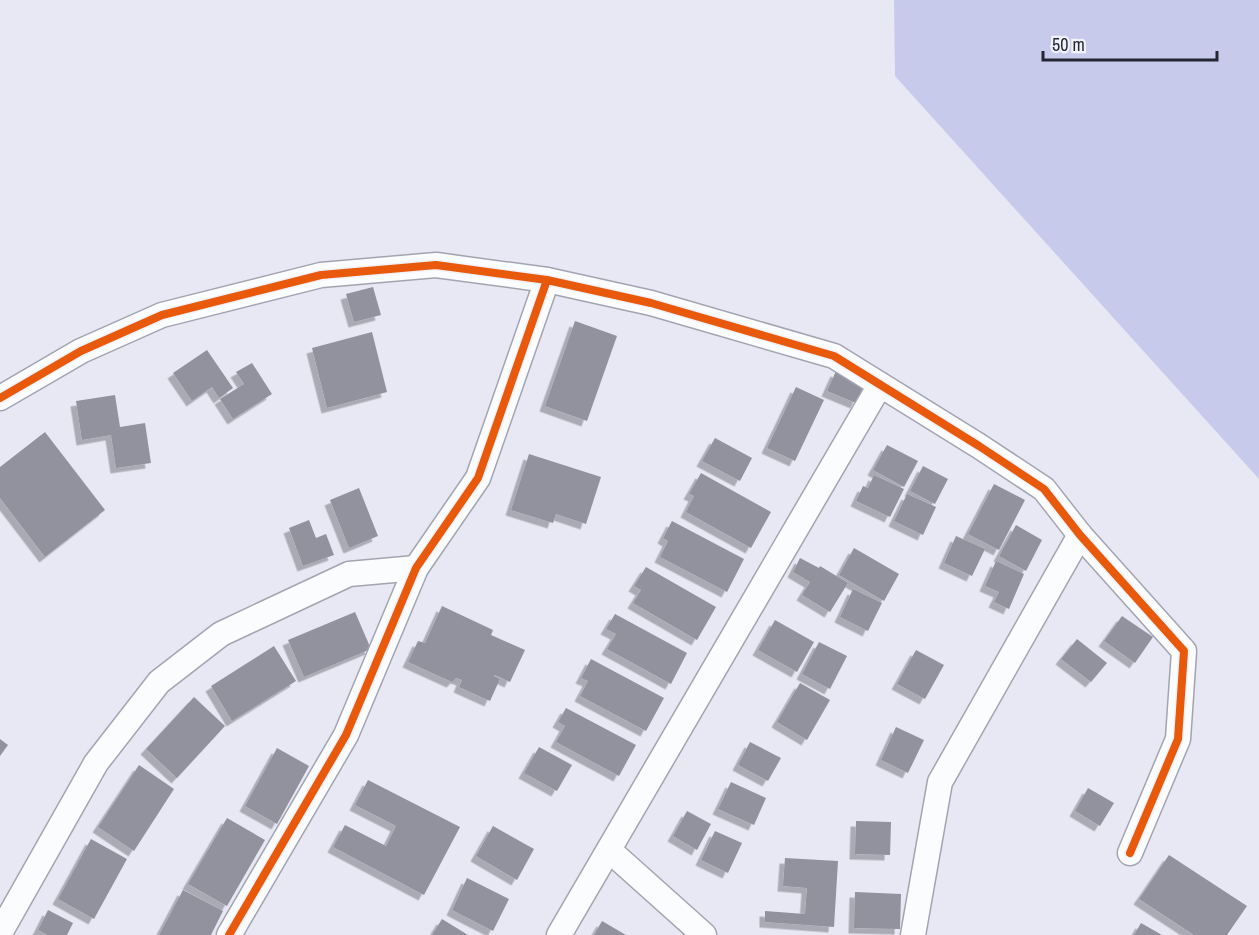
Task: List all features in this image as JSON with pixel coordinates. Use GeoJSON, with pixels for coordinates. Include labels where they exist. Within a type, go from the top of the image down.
{"type":"FeatureCollection","features":[{"type":"Feature","properties":{"kind":"street"},"geometry":{"type":"LineString","coordinates":[[0,398],[81,351],[162,315],[321,275],[436,265],[548,280],[651,303],[834,356],[1044,489],[1080,535],[1185,651],[1178,739],[1130,853]]}},
{"type":"Feature","properties":{"kind":"street"},"geometry":{"type":"LineString","coordinates":[[229,935],[346,735],[416,568],[478,478],[548,280]]}},
{"type":"Feature","properties":{"kind":"street"},"geometry":{"type":"LineString","coordinates":[[559,935],[880,385]]}},
{"type":"Feature","properties":{"kind":"street"},"geometry":{"type":"LineString","coordinates":[[912,935],[940,782],[1080,535]]}},
{"type":"Feature","properties":{"kind":"street"},"geometry":{"type":"LineString","coordinates":[[0,933],[96,763],[159,682],[221,634],[349,574],[416,568]]}},
{"type":"Feature","properties":{"kind":"street"},"geometry":{"type":"LineString","coordinates":[[609,850],[704,935]]}},
{"type":"Feature","properties":{"kind":"shaded area"},"geometry":{"type":"Polygon","coordinates":[[[894,0],[1259,0],[1259,479],[895,76],[894,0]]]}},
{"type":"Feature","properties":{"kind":"building"},"geometry":{"type":"Polygon","coordinates":[[[373,287],[381,315],[354,322],[346,294],[373,287]]]}},
{"type":"Feature","properties":{"kind":"building"},"geometry":{"type":"Polygon","coordinates":[[[575,321],[617,336],[587,421],[545,406],[575,321]]]}},
{"type":"Feature","properties":{"kind":"building"},"geometry":{"type":"Polygon","coordinates":[[[372,332],[387,392],[327,408],[312,348],[372,332]]]}},
{"type":"Feature","properties":{"kind":"building"},"geometry":{"type":"Polygon","coordinates":[[[207,350],[233,388],[219,398],[212,387],[192,401],[173,373],[207,350]]]}},
{"type":"Feature","properties":{"kind":"building"},"geometry":{"type":"Polygon","coordinates":[[[252,363],[272,394],[233,419],[220,399],[244,384],[236,372],[252,363]]]}},
{"type":"Feature","properties":{"kind":"building"},"geometry":{"type":"Polygon","coordinates":[[[836,371],[865,382],[856,403],[827,391],[836,371]]]}},
{"type":"Feature","properties":{"kind":"building"},"geometry":{"type":"Polygon","coordinates":[[[796,387],[824,400],[795,461],[767,448],[796,387]]]}},
{"type":"Feature","properties":{"kind":"building"},"geometry":{"type":"Polygon","coordinates":[[[115,395],[120,427],[145,423],[151,463],[116,468],[111,435],[82,440],[76,401],[115,395]]]}},
{"type":"Feature","properties":{"kind":"building"},"geometry":{"type":"Polygon","coordinates":[[[45,432],[105,510],[45,557],[0,498],[0,467],[45,432]]]}},
{"type":"Feature","properties":{"kind":"building"},"geometry":{"type":"Polygon","coordinates":[[[715,438],[752,458],[740,481],[702,461],[715,438]]]}},
{"type":"Feature","properties":{"kind":"building"},"geometry":{"type":"Polygon","coordinates":[[[887,445],[918,461],[904,487],[873,470],[887,445]]]}},
{"type":"Feature","properties":{"kind":"building"},"geometry":{"type":"Polygon","coordinates":[[[529,454],[601,477],[586,524],[556,514],[553,523],[511,510],[529,454]]]}},
{"type":"Feature","properties":{"kind":"building"},"geometry":{"type":"Polygon","coordinates":[[[923,466],[948,479],[935,504],[910,491],[923,466]]]}},
{"type":"Feature","properties":{"kind":"building"},"geometry":{"type":"Polygon","coordinates":[[[701,473],[771,512],[751,548],[686,512],[694,496],[689,494],[701,473]]]}},
{"type":"Feature","properties":{"kind":"building"},"geometry":{"type":"Polygon","coordinates":[[[874,475],[904,489],[890,517],[856,501],[863,486],[868,488],[874,475]]]}},
{"type":"Feature","properties":{"kind":"building"},"geometry":{"type":"Polygon","coordinates":[[[994,484],[1025,500],[999,550],[968,534],[994,484]]]}},
{"type":"Feature","properties":{"kind":"building"},"geometry":{"type":"Polygon","coordinates":[[[359,488],[378,536],[349,548],[330,500],[359,488]]]}},
{"type":"Feature","properties":{"kind":"building"},"geometry":{"type":"Polygon","coordinates":[[[907,494],[936,507],[923,535],[894,521],[907,494]]]}},
{"type":"Feature","properties":{"kind":"building"},"geometry":{"type":"Polygon","coordinates":[[[309,520],[316,538],[326,534],[334,555],[303,566],[289,528],[309,520]]]}},
{"type":"Feature","properties":{"kind":"building"},"geometry":{"type":"Polygon","coordinates":[[[672,521],[744,559],[727,592],[660,557],[668,541],[663,538],[672,521]]]}},
{"type":"Feature","properties":{"kind":"building"},"geometry":{"type":"Polygon","coordinates":[[[1016,525],[1042,540],[1026,571],[999,556],[1016,525]]]}},
{"type":"Feature","properties":{"kind":"building"},"geometry":{"type":"Polygon","coordinates":[[[956,536],[985,549],[972,576],[944,563],[956,536]]]}},
{"type":"Feature","properties":{"kind":"building"},"geometry":{"type":"Polygon","coordinates":[[[854,548],[899,574],[884,601],[839,575],[854,548]]]}},
{"type":"Feature","properties":{"kind":"building"},"geometry":{"type":"Polygon","coordinates":[[[800,558],[819,568],[820,566],[848,583],[830,612],[802,595],[810,582],[793,572],[800,558]]]}},
{"type":"Feature","properties":{"kind":"building"},"geometry":{"type":"Polygon","coordinates":[[[996,561],[1024,574],[1009,609],[994,602],[999,592],[985,586],[996,561]]]}},
{"type":"Feature","properties":{"kind":"building"},"geometry":{"type":"Polygon","coordinates":[[[646,567],[716,607],[697,640],[633,603],[641,590],[634,586],[646,567]]]}},
{"type":"Feature","properties":{"kind":"building"},"geometry":{"type":"Polygon","coordinates":[[[853,589],[882,603],[868,631],[840,617],[853,589]]]}},
{"type":"Feature","properties":{"kind":"building"},"geometry":{"type":"Polygon","coordinates":[[[442,606],[493,630],[491,635],[525,650],[510,682],[494,676],[500,679],[490,701],[459,687],[462,680],[456,678],[452,682],[408,662],[418,641],[425,643],[442,606]]]}},
{"type":"Feature","properties":{"kind":"building"},"geometry":{"type":"Polygon","coordinates":[[[355,612],[371,649],[304,677],[288,640],[355,612]]]}},
{"type":"Feature","properties":{"kind":"building"},"geometry":{"type":"Polygon","coordinates":[[[615,614],[687,653],[671,684],[607,649],[616,634],[606,629],[615,614]]]}},
{"type":"Feature","properties":{"kind":"building"},"geometry":{"type":"Polygon","coordinates":[[[1122,616],[1153,637],[1135,663],[1104,641],[1122,616]]]}},
{"type":"Feature","properties":{"kind":"building"},"geometry":{"type":"Polygon","coordinates":[[[775,620],[814,642],[797,672],[758,650],[775,620]]]}},
{"type":"Feature","properties":{"kind":"building"},"geometry":{"type":"Polygon","coordinates":[[[1077,639],[1107,663],[1091,682],[1061,659],[1077,639]]]}},
{"type":"Feature","properties":{"kind":"building"},"geometry":{"type":"Polygon","coordinates":[[[819,642],[847,656],[830,689],[802,674],[819,642]]]}},
{"type":"Feature","properties":{"kind":"building"},"geometry":{"type":"Polygon","coordinates":[[[274,646],[296,681],[232,721],[211,686],[274,646]]]}},
{"type":"Feature","properties":{"kind":"building"},"geometry":{"type":"Polygon","coordinates":[[[916,650],[944,665],[925,699],[897,684],[916,650]]]}},
{"type":"Feature","properties":{"kind":"building"},"geometry":{"type":"Polygon","coordinates":[[[591,659],[664,698],[646,731],[580,696],[588,681],[581,678],[591,659]]]}},
{"type":"Feature","properties":{"kind":"building"},"geometry":{"type":"Polygon","coordinates":[[[800,683],[830,700],[807,740],[777,722],[800,683]]]}},
{"type":"Feature","properties":{"kind":"building"},"geometry":{"type":"Polygon","coordinates":[[[194,697],[225,726],[177,778],[146,749],[194,697]]]}},
{"type":"Feature","properties":{"kind":"building"},"geometry":{"type":"Polygon","coordinates":[[[566,708],[636,745],[619,776],[556,742],[565,726],[558,722],[566,708]]]}},
{"type":"Feature","properties":{"kind":"building"},"geometry":{"type":"Polygon","coordinates":[[[896,727],[924,740],[908,773],[881,760],[896,727]]]}},
{"type":"Feature","properties":{"kind":"building"},"geometry":{"type":"Polygon","coordinates":[[[0,739],[8,745],[0,756],[0,739]]]}},
{"type":"Feature","properties":{"kind":"building"},"geometry":{"type":"Polygon","coordinates":[[[750,742],[781,758],[768,781],[738,765],[750,742]]]}},
{"type":"Feature","properties":{"kind":"building"},"geometry":{"type":"Polygon","coordinates":[[[539,747],[572,765],[557,791],[524,773],[539,747]]]}},
{"type":"Feature","properties":{"kind":"building"},"geometry":{"type":"Polygon","coordinates":[[[277,748],[309,766],[277,824],[245,806],[277,748]]]}},
{"type":"Feature","properties":{"kind":"building"},"geometry":{"type":"Polygon","coordinates":[[[139,765],[174,789],[134,851],[98,827],[139,765]]]}},
{"type":"Feature","properties":{"kind":"building"},"geometry":{"type":"Polygon","coordinates":[[[368,780],[460,827],[424,895],[333,847],[345,825],[386,846],[396,826],[355,805],[368,780]]]}},
{"type":"Feature","properties":{"kind":"building"},"geometry":{"type":"Polygon","coordinates":[[[731,782],[766,798],[754,825],[718,809],[731,782]]]}},
{"type":"Feature","properties":{"kind":"building"},"geometry":{"type":"Polygon","coordinates":[[[1088,788],[1114,803],[1100,826],[1075,811],[1088,788]]]}},
{"type":"Feature","properties":{"kind":"building"},"geometry":{"type":"Polygon","coordinates":[[[687,811],[711,824],[697,850],[673,836],[687,811]]]}},
{"type":"Feature","properties":{"kind":"building"},"geometry":{"type":"Polygon","coordinates":[[[227,818],[265,840],[227,906],[188,884],[227,818]]]}},
{"type":"Feature","properties":{"kind":"building"},"geometry":{"type":"Polygon","coordinates":[[[856,821],[891,822],[890,855],[855,854],[856,821]]]}},
{"type":"Feature","properties":{"kind":"building"},"geometry":{"type":"Polygon","coordinates":[[[493,826],[534,849],[517,880],[476,856],[493,826]]]}},
{"type":"Feature","properties":{"kind":"building"},"geometry":{"type":"Polygon","coordinates":[[[715,831],[742,843],[728,873],[701,860],[715,831]]]}},
{"type":"Feature","properties":{"kind":"building"},"geometry":{"type":"Polygon","coordinates":[[[91,839],[127,859],[94,919],[58,899],[91,839]]]}},
{"type":"Feature","properties":{"kind":"building"},"geometry":{"type":"Polygon","coordinates":[[[1169,855],[1247,906],[1227,935],[1194,935],[1139,899],[1169,855]]]}},
{"type":"Feature","properties":{"kind":"building"},"geometry":{"type":"Polygon","coordinates":[[[785,858],[838,861],[834,927],[765,922],[765,911],[805,914],[807,888],[783,886],[785,858]]]}},
{"type":"Feature","properties":{"kind":"building"},"geometry":{"type":"Polygon","coordinates":[[[467,878],[509,899],[493,931],[452,910],[467,878]]]}},
{"type":"Feature","properties":{"kind":"building"},"geometry":{"type":"Polygon","coordinates":[[[183,890],[223,911],[211,935],[159,935],[183,890]]]}},
{"type":"Feature","properties":{"kind":"building"},"geometry":{"type":"Polygon","coordinates":[[[855,892],[901,894],[900,929],[854,928],[855,892]]]}},
{"type":"Feature","properties":{"kind":"building"},"geometry":{"type":"Polygon","coordinates":[[[48,910],[73,923],[67,935],[48,935],[38,930],[48,910]]]}},
{"type":"Feature","properties":{"kind":"building"},"geometry":{"type":"Polygon","coordinates":[[[442,919],[468,935],[432,935],[442,919]]]}},
{"type":"Feature","properties":{"kind":"building"},"geometry":{"type":"Polygon","coordinates":[[[602,921],[626,935],[594,935],[602,921]]]}},
{"type":"Feature","properties":{"kind":"building"},"geometry":{"type":"Polygon","coordinates":[[[1141,923],[1162,935],[1134,935],[1141,923]]]}},
{"type":"Feature","properties":{"kind":"cycle path"},"geometry":{"type":"LineString","coordinates":[[0,398],[81,351],[162,315],[321,275],[436,265],[547,280],[651,303],[834,356],[1044,489],[1080,535],[1184,651],[1178,739],[1130,853]]}},
{"type":"Feature","properties":{"kind":"cycle path"},"geometry":{"type":"LineString","coordinates":[[229,935],[346,735],[416,568],[478,478],[547,280]]}}]}
